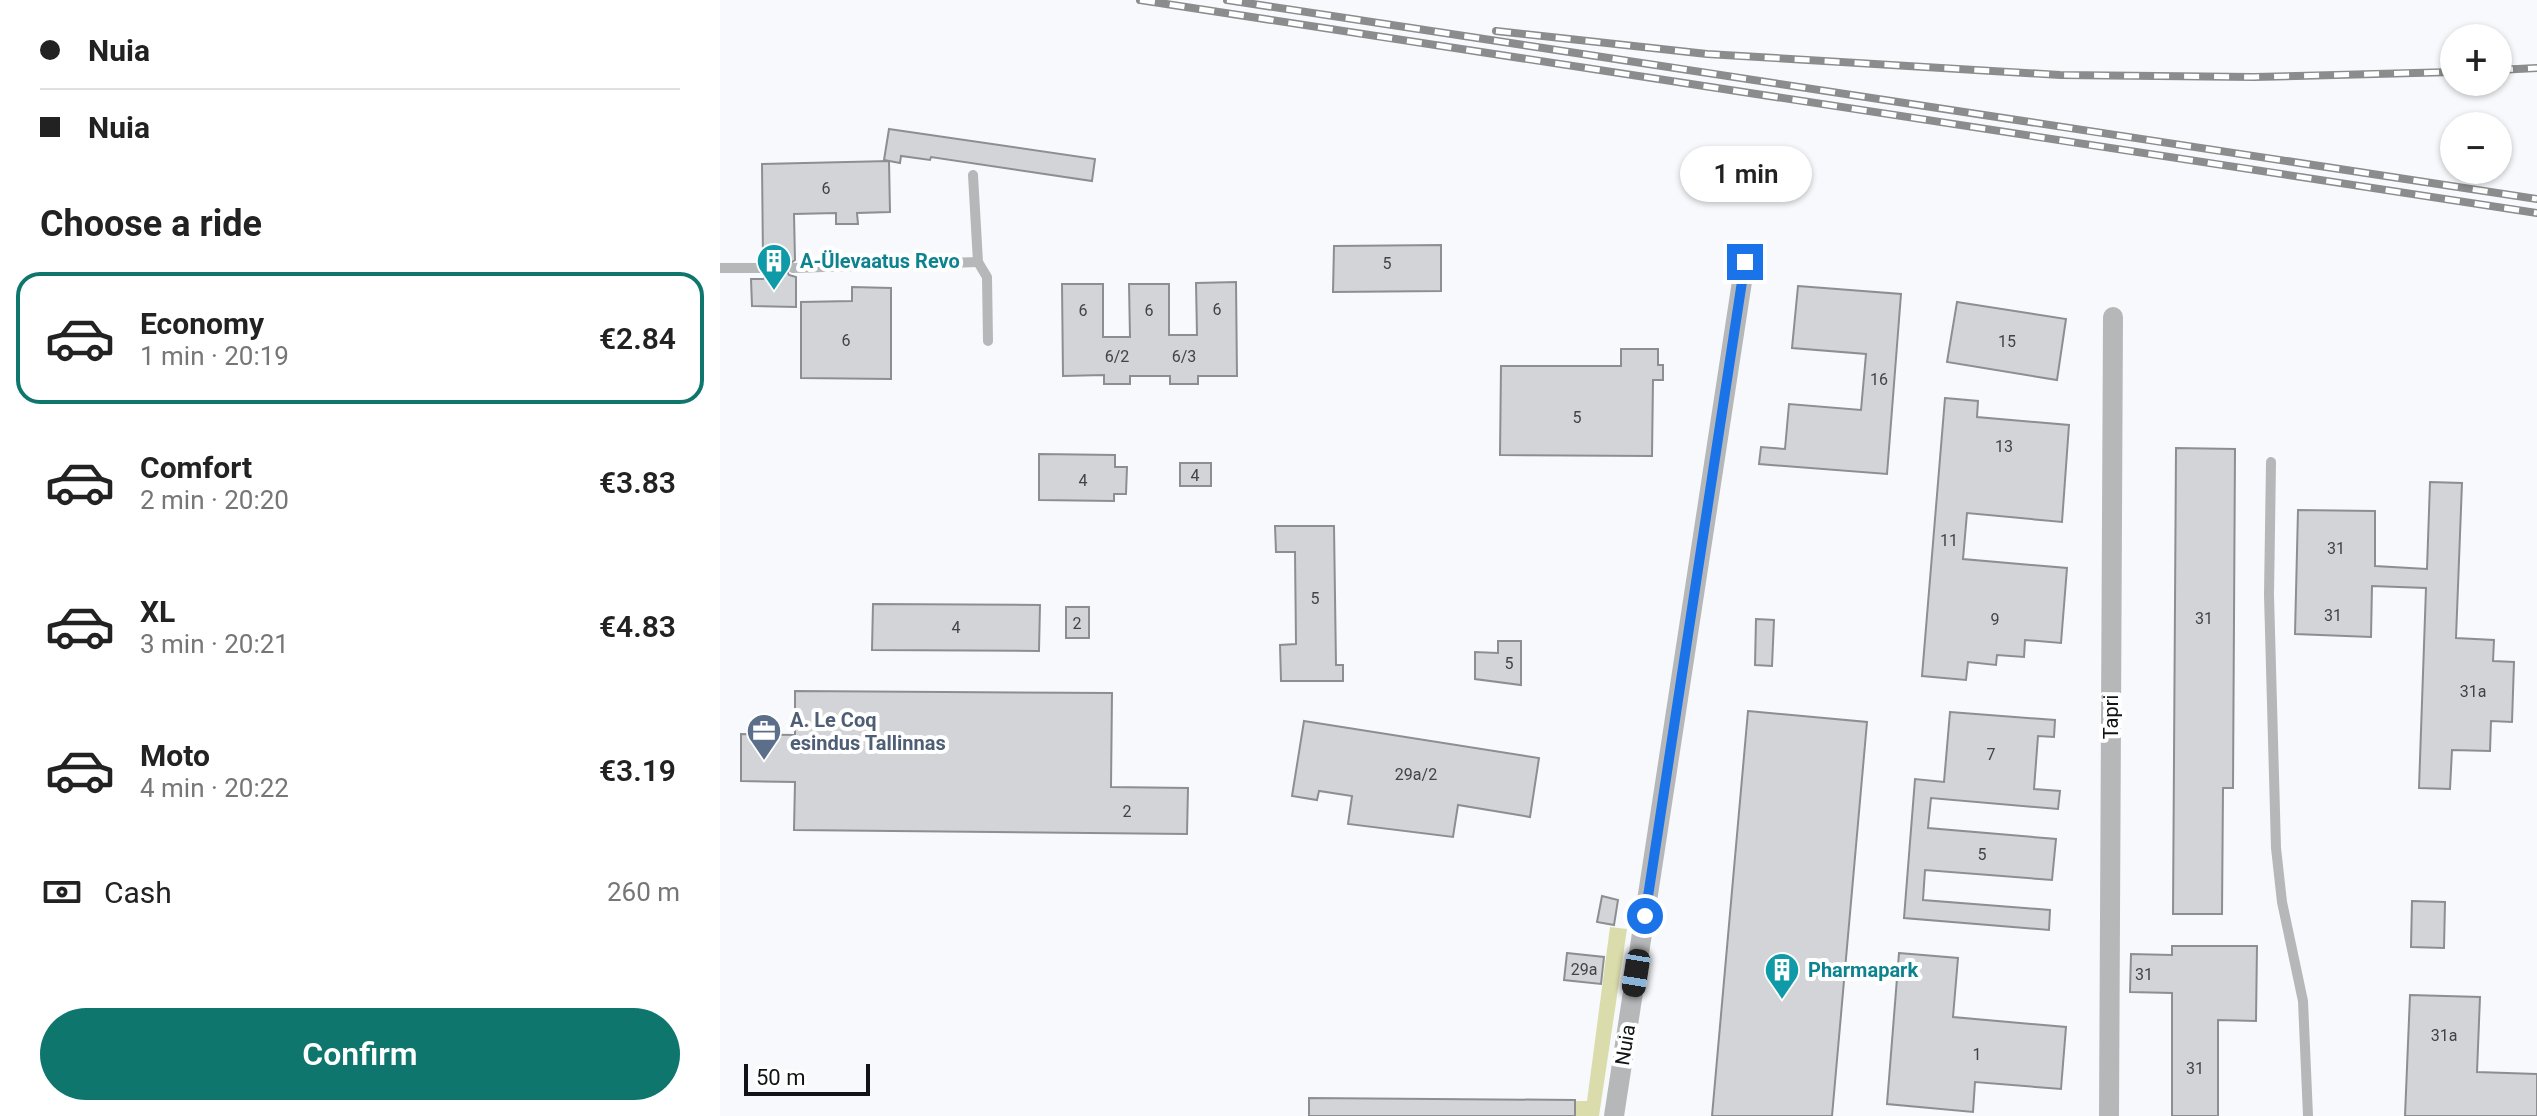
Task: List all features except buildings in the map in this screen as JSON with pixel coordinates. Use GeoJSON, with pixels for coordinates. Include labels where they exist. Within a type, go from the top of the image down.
{"type":"FeatureCollection","features":[{"type":"Feature","properties":{"kind":"street","name":"Nuia"},"geometry":{"type":"LineString","coordinates":[[1614,1116],[1745,262]]}},
{"type":"Feature","properties":{"kind":"street","name":"Tapri"},"geometry":{"type":"LineString","coordinates":[[2109,1116],[2113,317]]}},
{"type":"Feature","properties":{"kind":"lane"},"geometry":{"type":"LineString","coordinates":[[973,175],[978,262],[987,277],[988,341]]}},
{"type":"Feature","properties":{"kind":"lane"},"geometry":{"type":"LineString","coordinates":[[793,268],[978,262]]}},
{"type":"Feature","properties":{"kind":"lane"},"geometry":{"type":"LineString","coordinates":[[720,268],[769,268]]}},
{"type":"Feature","properties":{"kind":"lane"},"geometry":{"type":"LineString","coordinates":[[2271,462],[2269,595],[2276,848],[2282,902],[2303,1001],[2308,1116]]}},
{"type":"Feature","properties":{"kind":"green space"},"geometry":{"type":"Polygon","coordinates":[[[1610,927],[1627,929],[1599,1116],[1576,1116],[1576,1101],[1587,1101],[1610,927]]]}},
{"type":"Feature","properties":{"kind":"railway"},"geometry":{"type":"LineString","coordinates":[[1140,0],[2537,213]]}},
{"type":"Feature","properties":{"kind":"railway"},"geometry":{"type":"LineString","coordinates":[[1227,0],[2537,199]]}},
{"type":"Feature","properties":{"kind":"railway"},"geometry":{"type":"LineString","coordinates":[[1496,31],[1707,54],[2060,75],[2254,77],[2440,72]]}},
{"type":"Feature","properties":{"kind":"railway"},"geometry":{"type":"LineString","coordinates":[[2512,69],[2537,68]]}},
{"type":"Feature","properties":{"kind":"place","name":"A-Ülevaatus Revo"},"geometry":{"type":"Point","coordinates":[774,292]}},
{"type":"Feature","properties":{"kind":"place","name":"A. Le Coq esindus Tallinnas"},"geometry":{"type":"Point","coordinates":[764,762]}},
{"type":"Feature","properties":{"kind":"place","name":"Pharmapark"},"geometry":{"type":"Point","coordinates":[1782,1001]}},
{"type":"Feature","properties":{"kind":"route"},"geometry":{"type":"LineString","coordinates":[[1645,916],[1745,262]]}}]}
